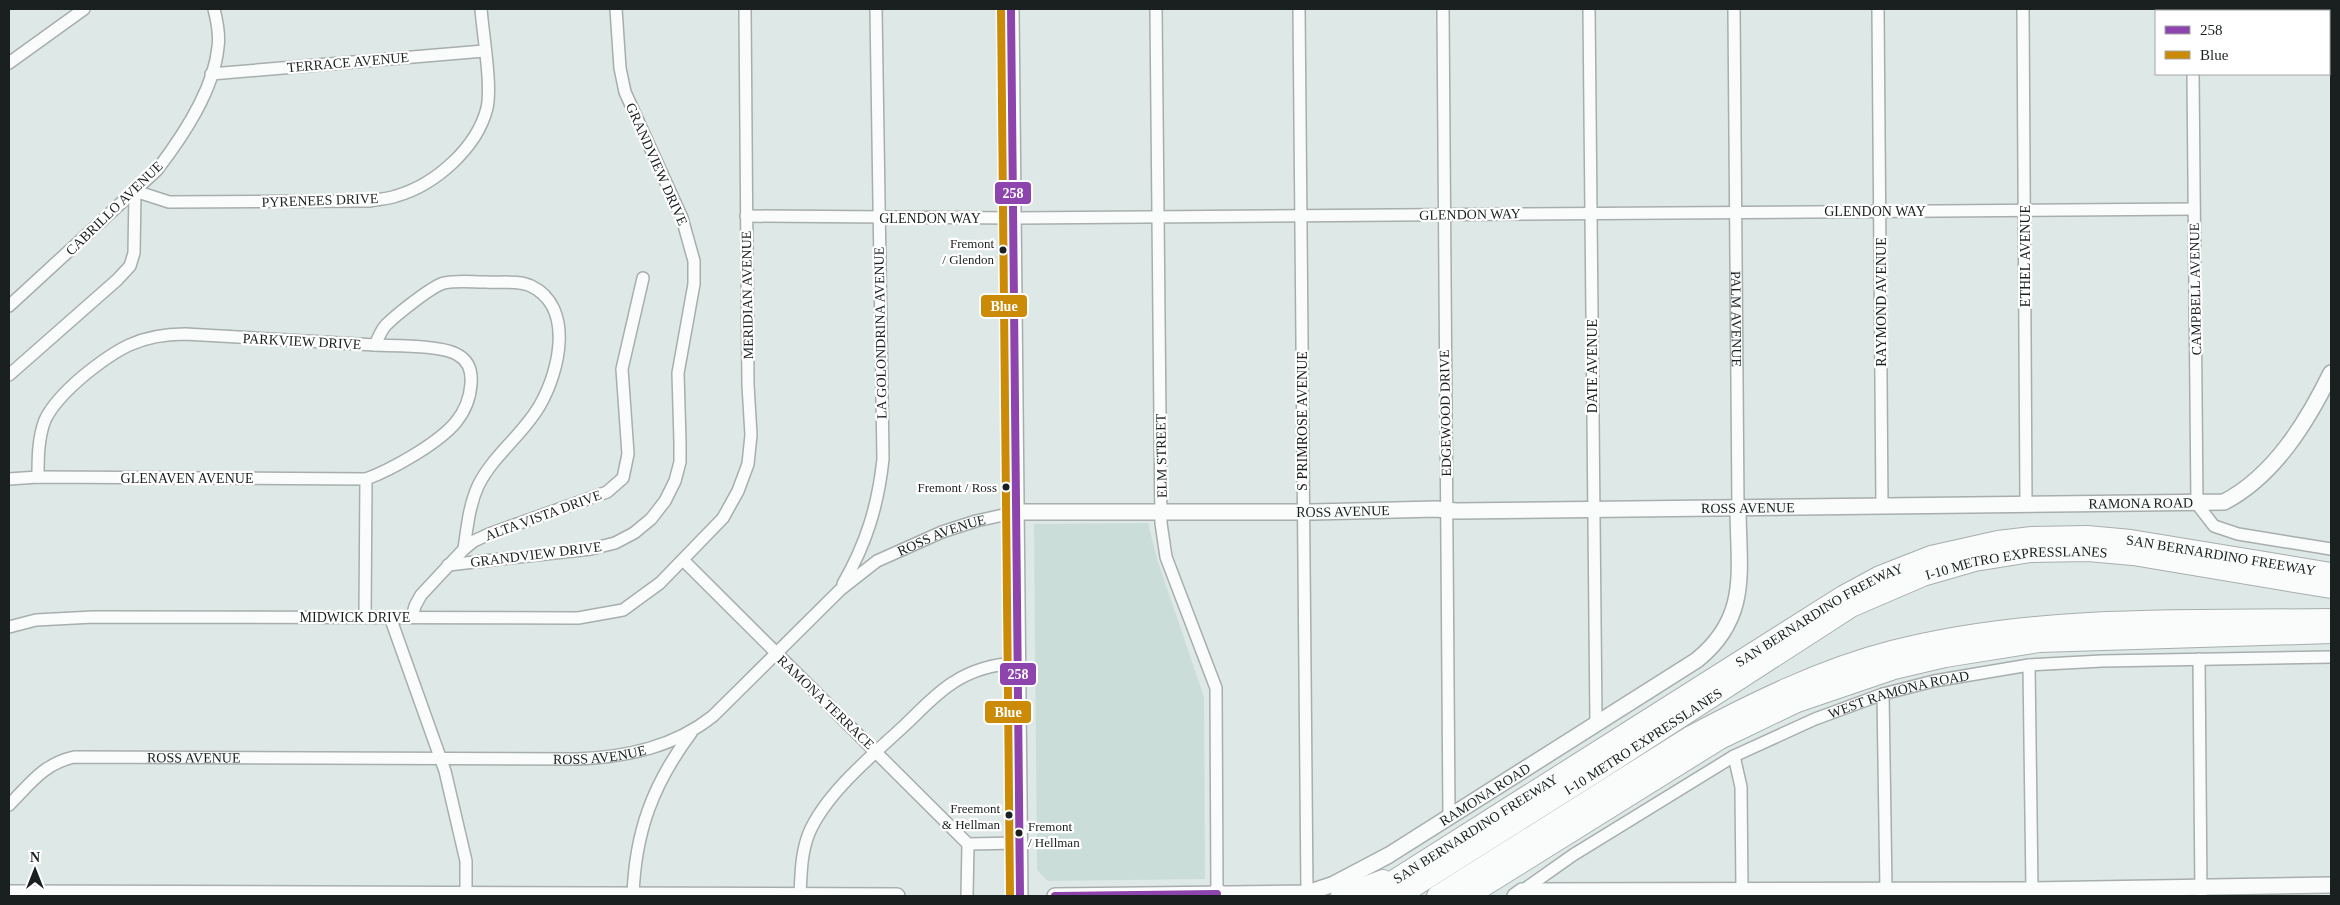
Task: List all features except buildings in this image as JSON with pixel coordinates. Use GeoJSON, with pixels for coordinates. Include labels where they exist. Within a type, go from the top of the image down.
{"type":"FeatureCollection","features":[{"type":"Feature","properties":{"kind":"highway","name":"SAN BERNARDINO FREEWAY"},"geometry":{"type":"LineString","coordinates":[[1369,896],[1843,596],[1880,576],[1931,556],[1998,541],[2087,536],[2131,540],[2331,573]]}},
{"type":"Feature","properties":{"kind":"highway","name":"I-10 METRO EXPRESSLANES"},"geometry":{"type":"LineString","coordinates":[[1399,896],[1599,770],[1851,607],[1923,576],[1975,562],[2031,552],[2088,551],[2133,555],[2331,588]]}},
{"type":"Feature","properties":{"kind":"highway","name":"I-10 METRO EXPRESSLANES"},"geometry":{"type":"LineString","coordinates":[[1437,896],[1650,760],[1699,732],[1791,687],[1875,656],[1947,638],[2003,629],[2047,626],[2331,619]]}},
{"type":"Feature","properties":{"kind":"highway"},"geometry":{"type":"LineString","coordinates":[[1468,896],[1720,739],[1774,713],[1834,688],[1894,669],[1936,659],[2039,642],[2331,633]]}},
{"type":"Feature","properties":{"kind":"highway"},"geometry":{"type":"LineString","coordinates":[[1834,688],[1875,656]]}},
{"type":"Feature","properties":{"kind":"highway"},"geometry":{"type":"LineString","coordinates":[[1476,896],[1530,858]]}},
{"type":"Feature","properties":{"kind":"highway"},"geometry":{"type":"LineString","coordinates":[[1341,896],[1410,870]]}},
{"type":"Feature","properties":{"kind":"street"},"geometry":{"type":"LineString","coordinates":[[9,64],[84,9]]}},
{"type":"Feature","properties":{"kind":"street","name":"CABRILLO AVENUE"},"geometry":{"type":"LineString","coordinates":[[9,306],[157,170],[189,126],[211,74],[218,47],[214,9]]}},
{"type":"Feature","properties":{"kind":"street","name":"PYRENEES DRIVE"},"geometry":{"type":"LineString","coordinates":[[135,190],[169,202],[337,202],[370,201],[396,196],[420,186],[464,152],[479,130],[487,107],[488,83],[481,9]]}},
{"type":"Feature","properties":{"kind":"street","name":"GRANDVIEW DRIVE"},"geometry":{"type":"LineString","coordinates":[[448,565],[591,549],[615,544],[634,533],[651,519],[665,501],[675,481],[680,462],[678,373],[694,284],[694,261],[682,218],[625,92],[620,68],[616,9]]}},
{"type":"Feature","properties":{"kind":"street","name":"MERIDIAN AVENUE"},"geometry":{"type":"LineString","coordinates":[[683,560],[724,518],[738,491],[748,464],[751,435],[748,385],[745,9]]}},
{"type":"Feature","properties":{"kind":"street","name":"LA GOLONDRINA AVENUE"},"geometry":{"type":"LineString","coordinates":[[840,590],[856,560],[870,526],[879,494],[883,459],[876,9]]}},
{"type":"Feature","properties":{"kind":"street"},"geometry":{"type":"LineString","coordinates":[[1011,9],[1020,896]]}},
{"type":"Feature","properties":{"kind":"street","name":"ELM STREET"},"geometry":{"type":"LineString","coordinates":[[1156,9],[1161,511],[1166,557],[1216,688],[1217,896]]}},
{"type":"Feature","properties":{"kind":"street","name":"S PRIMROSE AVENUE"},"geometry":{"type":"LineString","coordinates":[[1299,9],[1307,893]]}},
{"type":"Feature","properties":{"kind":"street","name":"EDGEWOOD DRIVE"},"geometry":{"type":"LineString","coordinates":[[1443,9],[1449,816]]}},
{"type":"Feature","properties":{"kind":"street","name":"DATE AVENUE"},"geometry":{"type":"LineString","coordinates":[[1589,9],[1596,723]]}},
{"type":"Feature","properties":{"kind":"street","name":"PALM AVENUE"},"geometry":{"type":"LineString","coordinates":[[1727,628],[1735,609],[1737,596],[1734,9]]}},
{"type":"Feature","properties":{"kind":"street","name":"RAYMOND AVENUE"},"geometry":{"type":"LineString","coordinates":[[1878,9],[1882,505]]}},
{"type":"Feature","properties":{"kind":"street","name":"ETHEL AVENUE"},"geometry":{"type":"LineString","coordinates":[[2023,9],[2026,504]]}},
{"type":"Feature","properties":{"kind":"street","name":"TERRACE AVENUE"},"geometry":{"type":"LineString","coordinates":[[211,74],[484,51]]}},
{"type":"Feature","properties":{"kind":"street","name":"CAMPBELL AVENUE"},"geometry":{"type":"LineString","coordinates":[[2193,75],[2198,504]]}},
{"type":"Feature","properties":{"kind":"street"},"geometry":{"type":"LineString","coordinates":[[9,375],[117,280],[130,266],[135,247],[135,190]]}},
{"type":"Feature","properties":{"kind":"street","name":"GLENDON WAY"},"geometry":{"type":"LineString","coordinates":[[746,216],[1013,218],[2194,209]]}},
{"type":"Feature","properties":{"kind":"street","name":"ALTA VISTA DRIVE"},"geometry":{"type":"LineString","coordinates":[[412,618],[416,603],[448,565],[464,549],[480,537],[607,492],[623,478],[628,454],[622,369],[643,278]]}},
{"type":"Feature","properties":{"kind":"street","name":"PARKVIEW DRIVE"},"geometry":{"type":"LineString","coordinates":[[38,477],[38,452],[41,435],[54,405],[70,387],[108,356],[139,340],[163,334],[185,334],[375,345],[385,326],[436,286],[446,282],[518,283],[530,285],[547,298],[555,309],[558,328],[558,351],[552,378],[535,413],[494,460],[477,488],[470,508],[464,549]]}},
{"type":"Feature","properties":{"kind":"street"},"geometry":{"type":"LineString","coordinates":[[365,618],[366,479],[385,472],[445,433],[465,408],[472,377],[468,363],[458,354],[441,350],[375,345]]}},
{"type":"Feature","properties":{"kind":"street"},"geometry":{"type":"LineString","coordinates":[[2198,504],[2224,502],[2239,494],[2254,481],[2296,434],[2316,404],[2331,373]]}},
{"type":"Feature","properties":{"kind":"street","name":"GLENAVEN AVENUE"},"geometry":{"type":"LineString","coordinates":[[9,480],[38,477],[366,479]]}},
{"type":"Feature","properties":{"kind":"street","name":"RAMONA ROAD"},"geometry":{"type":"LineString","coordinates":[[2026,504],[2198,504],[2214,526],[2230,531],[2331,549]]}},
{"type":"Feature","properties":{"kind":"street","name":"ROSS AVENUE"},"geometry":{"type":"LineString","coordinates":[[9,806],[46,768],[58,761],[74,758],[439,760],[602,758],[661,746],[692,732],[713,716],[840,590],[877,561],[912,544],[976,521],[1017,512],[2026,504]]}},
{"type":"Feature","properties":{"kind":"street","name":"MIDWICK DRIVE"},"geometry":{"type":"LineString","coordinates":[[9,627],[36,620],[93,617],[578,618],[623,610],[660,583],[683,560]]}},
{"type":"Feature","properties":{"kind":"street","name":"RAMONA TERRACE"},"geometry":{"type":"LineString","coordinates":[[683,560],[968,844]]}},
{"type":"Feature","properties":{"kind":"street"},"geometry":{"type":"LineString","coordinates":[[390,618],[439,760],[445,771],[466,861],[466,896]]}},
{"type":"Feature","properties":{"kind":"street","name":"RAMONA ROAD"},"geometry":{"type":"LineString","coordinates":[[1055,896],[1217,896],[1307,893],[1334,884],[1389,855],[1697,660],[1713,646],[1727,628]]}},
{"type":"Feature","properties":{"kind":"street","name":"WEST RAMONA ROAD"},"geometry":{"type":"LineString","coordinates":[[1519,894],[1574,855],[1734,756],[1814,719],[1883,694],[1934,681],[2029,665],[2331,657]]}},
{"type":"Feature","properties":{"kind":"street"},"geometry":{"type":"LineString","coordinates":[[2199,659],[2200,891]]}},
{"type":"Feature","properties":{"kind":"street"},"geometry":{"type":"LineString","coordinates":[[800,896],[803,852],[815,822],[836,793],[877,752],[954,682],[983,667],[1018,663]]}},
{"type":"Feature","properties":{"kind":"street"},"geometry":{"type":"LineString","coordinates":[[2029,665],[2032,890]]}},
{"type":"Feature","properties":{"kind":"street"},"geometry":{"type":"LineString","coordinates":[[1883,694],[1886,890]]}},
{"type":"Feature","properties":{"kind":"street"},"geometry":{"type":"LineString","coordinates":[[633,896],[635,861],[646,813],[667,768],[692,732]]}},
{"type":"Feature","properties":{"kind":"street"},"geometry":{"type":"LineString","coordinates":[[1734,756],[1742,787],[1742,891]]}},
{"type":"Feature","properties":{"kind":"street"},"geometry":{"type":"LineString","coordinates":[[967,896],[968,844],[1020,842]]}},
{"type":"Feature","properties":{"kind":"street"},"geometry":{"type":"LineString","coordinates":[[1519,894],[1708,894],[1742,891],[1886,890],[2200,891],[2331,885]]}},
{"type":"Feature","properties":{"kind":"street"},"geometry":{"type":"LineString","coordinates":[[9,893],[104,895],[897,896]]}},
{"type":"Feature","properties":{"kind":"shaded area"},"geometry":{"type":"Polygon","coordinates":[[[1148,523],[1157,559],[1204,697],[1205,879],[1048,881],[1037,870],[1034,524],[1148,523]]]}},
{"type":"Feature","properties":{"kind":"transit line","name":"Blue"},"geometry":{"type":"LineString","coordinates":[[1001,9],[1010,896]]}},
{"type":"Feature","properties":{"kind":"transit line","name":"258"},"geometry":{"type":"LineString","coordinates":[[1011,9],[1020,896]]}},
{"type":"Feature","properties":{"kind":"transit line","name":"258"},"geometry":{"type":"LineString","coordinates":[[1055,896],[1217,894]]}},
{"type":"Feature","properties":{"kind":"place","name":"Fremont / Glendon"},"geometry":{"type":"Point","coordinates":[1003,250]}},
{"type":"Feature","properties":{"kind":"place","name":"Fremont / Ross"},"geometry":{"type":"Point","coordinates":[1006,487]}},
{"type":"Feature","properties":{"kind":"place","name":"Freemont & Hellman"},"geometry":{"type":"Point","coordinates":[1009,815]}},
{"type":"Feature","properties":{"kind":"place","name":"Fremont / Hellman"},"geometry":{"type":"Point","coordinates":[1019,833]}}]}
